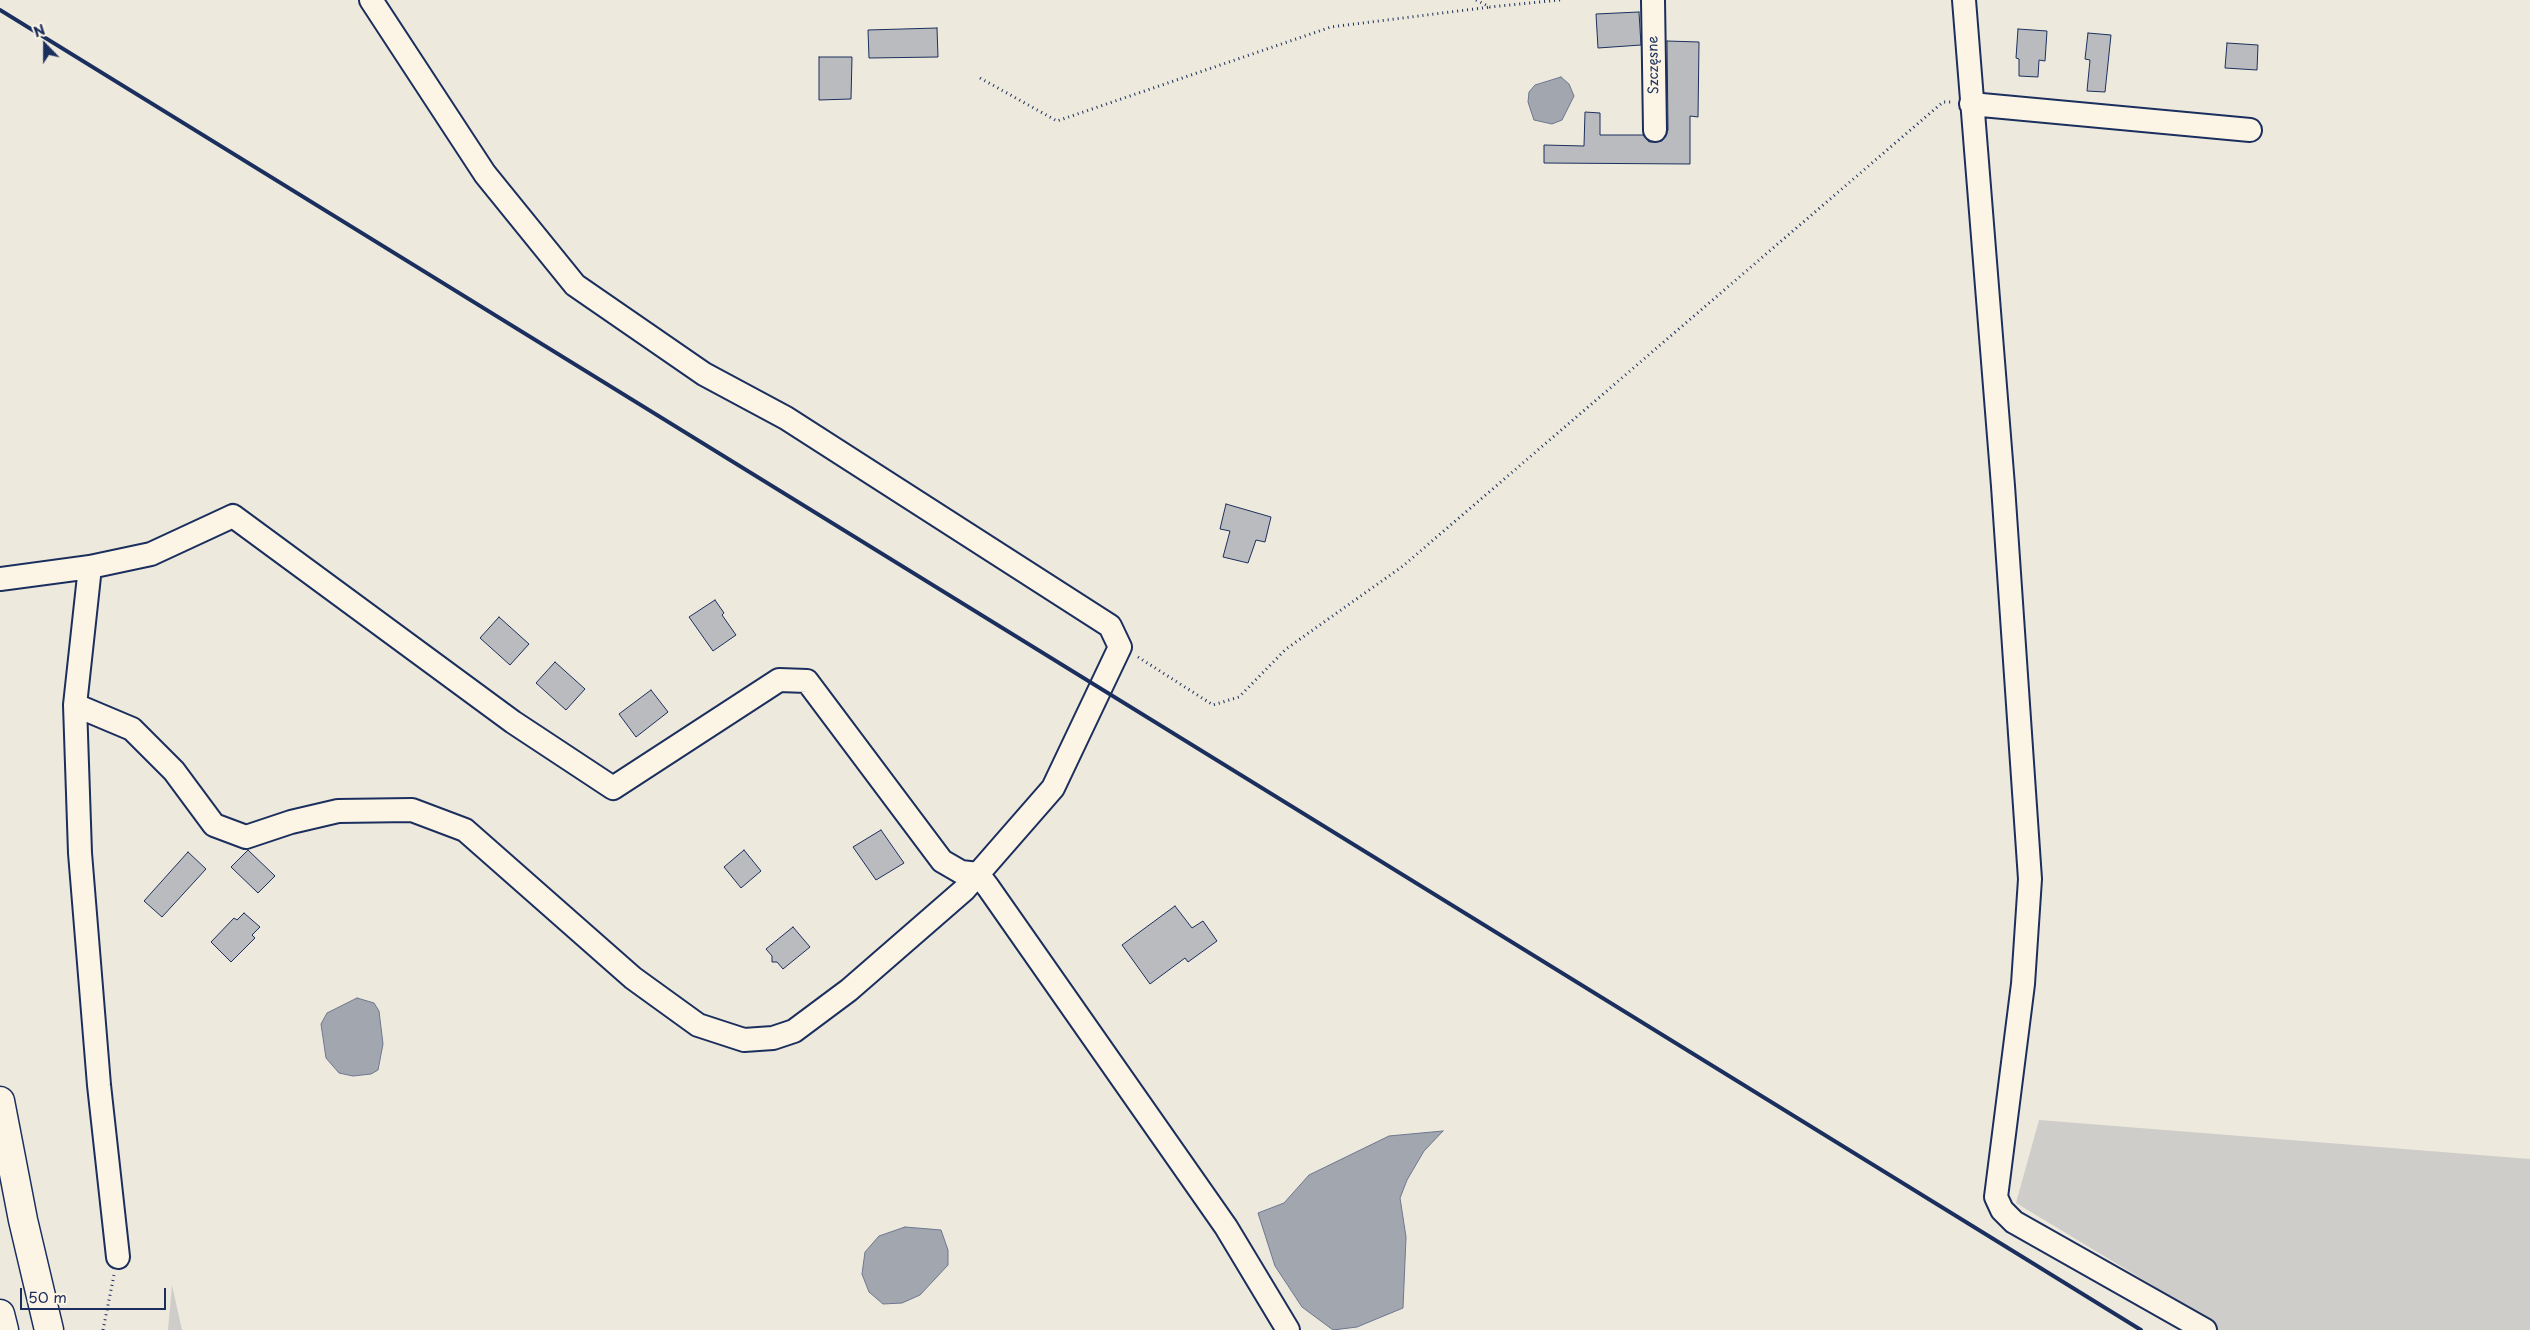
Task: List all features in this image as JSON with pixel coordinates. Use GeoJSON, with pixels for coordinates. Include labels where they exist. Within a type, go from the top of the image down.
{"type":"FeatureCollection","features":[{"type":"Feature","properties":{"kind":"highway"},"geometry":{"type":"LineString","coordinates":[[0,1101],[23,1220],[49,1330]]}},
{"type":"Feature","properties":{"kind":"highway"},"geometry":{"type":"LineString","coordinates":[[0,1314],[4,1330]]}},
{"type":"Feature","properties":{"kind":"street"},"geometry":{"type":"LineString","coordinates":[[75,705],[132,729],[174,771],[214,825],[246,837],[291,822],[338,811],[412,810],[465,830],[633,978],[698,1025],[744,1040],[773,1038],[794,1031],[849,990],[964,890],[1053,788],[1120,646],[1110,626],[786,418],[704,374],[574,285],[485,174],[370,0]]}},
{"type":"Feature","properties":{"kind":"street","name":"Szczęsne"},"geometry":{"type":"LineString","coordinates":[[1653,0],[1655,130]]}},
{"type":"Feature","properties":{"kind":"street"},"geometry":{"type":"LineString","coordinates":[[1964,0],[1971,104],[2004,486],[2030,879],[2023,984],[1996,1197],[2002,1210],[2014,1222],[2205,1330]]}},
{"type":"Feature","properties":{"kind":"street"},"geometry":{"type":"LineString","coordinates":[[1971,104],[2250,130]]}},
{"type":"Feature","properties":{"kind":"street"},"geometry":{"type":"LineString","coordinates":[[0,579],[90,567],[151,554],[233,516],[513,722],[613,788],[779,680],[807,681],[942,861],[961,872],[978,874],[1226,1227],[1288,1330]]}},
{"type":"Feature","properties":{"kind":"street"},"geometry":{"type":"LineString","coordinates":[[90,567],[75,705],[80,852],[99,1085],[118,1257]]}},
{"type":"Feature","properties":{"kind":"path"},"geometry":{"type":"LineString","coordinates":[[1476,0],[1490,7]]}},
{"type":"Feature","properties":{"kind":"path"},"geometry":{"type":"LineString","coordinates":[[980,78],[1057,121],[1331,27],[1560,0]]}},
{"type":"Feature","properties":{"kind":"path"},"geometry":{"type":"LineString","coordinates":[[1120,646],[1213,705],[1239,696],[1286,649],[1403,566],[1943,102],[1971,104]]}},
{"type":"Feature","properties":{"kind":"path"},"geometry":{"type":"LineString","coordinates":[[103,1330],[118,1257]]}},
{"type":"Feature","properties":{"kind":"shaded area"},"geometry":{"type":"Polygon","coordinates":[[[1561,77],[1569,84],[1574,96],[1562,120],[1552,124],[1534,120],[1528,102],[1529,92],[1535,85],[1561,77]]]}},
{"type":"Feature","properties":{"kind":"shaded area"},"geometry":{"type":"Polygon","coordinates":[[[357,998],[374,1003],[379,1011],[383,1044],[378,1070],[371,1074],[353,1076],[339,1073],[326,1058],[321,1024],[327,1013],[357,998]]]}},
{"type":"Feature","properties":{"kind":"shaded area"},"geometry":{"type":"Polygon","coordinates":[[[2039,1120],[2530,1159],[2530,1330],[2214,1330],[2152,1285],[2016,1203],[2039,1120]]]}},
{"type":"Feature","properties":{"kind":"shaded area"},"geometry":{"type":"Polygon","coordinates":[[[1443,1131],[1424,1151],[1407,1180],[1400,1198],[1406,1237],[1403,1308],[1357,1327],[1333,1330],[1302,1307],[1275,1266],[1258,1213],[1284,1203],[1309,1175],[1389,1136],[1443,1131]]]}},
{"type":"Feature","properties":{"kind":"shaded area"},"geometry":{"type":"Polygon","coordinates":[[[905,1227],[941,1230],[948,1250],[948,1265],[920,1295],[902,1303],[883,1304],[869,1292],[862,1274],[865,1252],[879,1236],[905,1227]]]}},
{"type":"Feature","properties":{"kind":"shaded area"},"geometry":{"type":"Polygon","coordinates":[[[172,1285],[182,1330],[168,1330],[172,1285]]]}},
{"type":"Feature","properties":{"kind":"building"},"geometry":{"type":"Polygon","coordinates":[[[1639,12],[1641,45],[1598,48],[1596,14],[1639,12]]]}},
{"type":"Feature","properties":{"kind":"building"},"geometry":{"type":"Polygon","coordinates":[[[937,28],[938,57],[869,58],[868,30],[937,28]]]}},
{"type":"Feature","properties":{"kind":"building"},"geometry":{"type":"Polygon","coordinates":[[[2018,29],[2047,31],[2045,61],[2039,60],[2038,77],[2019,76],[2019,59],[2016,58],[2018,29]]]}},
{"type":"Feature","properties":{"kind":"building"},"geometry":{"type":"Polygon","coordinates":[[[2088,33],[2111,35],[2105,92],[2087,91],[2090,60],[2085,59],[2088,33]]]}},
{"type":"Feature","properties":{"kind":"building"},"geometry":{"type":"Polygon","coordinates":[[[1667,41],[1699,42],[1698,117],[1690,116],[1690,164],[1544,163],[1544,145],[1584,146],[1585,112],[1600,113],[1600,135],[1643,135],[1649,142],[1662,141],[1668,130],[1667,41]]]}},
{"type":"Feature","properties":{"kind":"building"},"geometry":{"type":"Polygon","coordinates":[[[2227,43],[2258,45],[2257,70],[2225,68],[2227,43]]]}},
{"type":"Feature","properties":{"kind":"building"},"geometry":{"type":"Polygon","coordinates":[[[819,57],[852,57],[851,99],[819,100],[819,57]]]}},
{"type":"Feature","properties":{"kind":"building"},"geometry":{"type":"Polygon","coordinates":[[[1226,504],[1271,517],[1265,542],[1256,540],[1248,563],[1223,557],[1230,531],[1220,529],[1226,504]]]}},
{"type":"Feature","properties":{"kind":"building"},"geometry":{"type":"Polygon","coordinates":[[[715,600],[724,613],[722,615],[736,635],[713,651],[689,617],[715,600]]]}},
{"type":"Feature","properties":{"kind":"building"},"geometry":{"type":"Polygon","coordinates":[[[499,617],[529,644],[510,665],[480,638],[499,617]]]}},
{"type":"Feature","properties":{"kind":"building"},"geometry":{"type":"Polygon","coordinates":[[[555,662],[585,689],[566,710],[536,683],[555,662]]]}},
{"type":"Feature","properties":{"kind":"building"},"geometry":{"type":"Polygon","coordinates":[[[651,690],[668,712],[636,737],[619,714],[651,690]]]}},
{"type":"Feature","properties":{"kind":"building"},"geometry":{"type":"Polygon","coordinates":[[[881,830],[904,863],[876,880],[853,847],[881,830]]]}},
{"type":"Feature","properties":{"kind":"building"},"geometry":{"type":"Polygon","coordinates":[[[248,850],[275,876],[258,893],[231,867],[248,850]]]}},
{"type":"Feature","properties":{"kind":"building"},"geometry":{"type":"Polygon","coordinates":[[[744,850],[761,871],[741,888],[724,867],[744,850]]]}},
{"type":"Feature","properties":{"kind":"building"},"geometry":{"type":"Polygon","coordinates":[[[188,852],[206,869],[162,917],[144,901],[188,852]]]}},
{"type":"Feature","properties":{"kind":"building"},"geometry":{"type":"Polygon","coordinates":[[[1175,906],[1192,928],[1203,921],[1217,941],[1188,962],[1185,958],[1150,984],[1122,945],[1175,906]]]}},
{"type":"Feature","properties":{"kind":"building"},"geometry":{"type":"Polygon","coordinates":[[[244,913],[260,927],[252,935],[255,938],[231,962],[211,942],[234,918],[237,920],[244,913]]]}},
{"type":"Feature","properties":{"kind":"building"},"geometry":{"type":"Polygon","coordinates":[[[793,927],[810,947],[783,969],[777,962],[772,962],[772,956],[766,949],[793,927]]]}},
{"type":"Feature","properties":{"kind":"railway"},"geometry":{"type":"LineString","coordinates":[[0,10],[2141,1330]]}}]}
